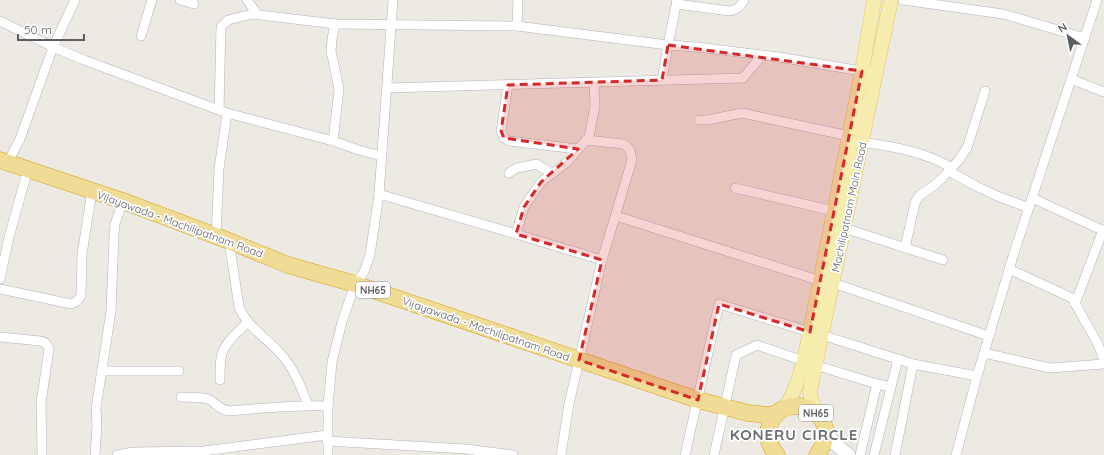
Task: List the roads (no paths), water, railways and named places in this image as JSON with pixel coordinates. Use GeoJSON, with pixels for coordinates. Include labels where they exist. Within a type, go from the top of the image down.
{"type":"FeatureCollection","features":[{"type":"Feature","properties":{"kind":"highway","name":"Vijayawada - Machilipatnam Road"},"geometry":{"type":"LineString","coordinates":[[4,161],[123,201],[222,238],[288,265],[355,284],[698,400],[724,408],[748,413],[768,415],[782,410]]}},
{"type":"Feature","properties":{"kind":"highway","name":"NH65"},"geometry":{"type":"LineString","coordinates":[[782,410],[794,406],[802,406],[817,414],[825,429],[825,439],[822,448],[817,455]]}},
{"type":"Feature","properties":{"kind":"highway"},"geometry":{"type":"LineString","coordinates":[[768,431],[773,418],[782,410]]}},
{"type":"Feature","properties":{"kind":"highway","name":"Vijayawada - Machilipatnam Road"},"geometry":{"type":"LineString","coordinates":[[748,413],[765,424],[768,431]]}},
{"type":"Feature","properties":{"kind":"highway","name":"NH65"},"geometry":{"type":"LineString","coordinates":[[768,431],[768,439],[776,455]]}},
{"type":"Feature","properties":{"kind":"main road","name":"Machilipatnam Main Road"},"geometry":{"type":"LineString","coordinates":[[817,414],[811,400],[810,363],[827,282],[844,228],[862,142],[874,0]]}},
{"type":"Feature","properties":{"kind":"main road","name":"Machilipatnam Main Road"},"geometry":{"type":"LineString","coordinates":[[827,282],[834,211],[849,136],[891,0]]}},
{"type":"Feature","properties":{"kind":"main road","name":"Machilipatnam Main Road"},"geometry":{"type":"LineString","coordinates":[[782,410],[790,400],[810,363]]}},
{"type":"Feature","properties":{"kind":"main road"},"geometry":{"type":"LineString","coordinates":[[825,429],[834,443],[848,455]]}},
{"type":"Feature","properties":{"kind":"main road"},"geometry":{"type":"LineString","coordinates":[[822,455],[828,455]]}},
{"type":"Feature","properties":{"kind":"street"},"geometry":{"type":"LineString","coordinates":[[4,161],[20,139],[53,47],[75,0]]}},
{"type":"Feature","properties":{"kind":"street"},"geometry":{"type":"LineString","coordinates":[[141,36],[152,0]]}},
{"type":"Feature","properties":{"kind":"street"},"geometry":{"type":"LineString","coordinates":[[180,0],[194,4]]}},
{"type":"Feature","properties":{"kind":"street"},"geometry":{"type":"LineString","coordinates":[[247,0],[257,14]]}},
{"type":"Feature","properties":{"kind":"street"},"geometry":{"type":"LineString","coordinates":[[328,455],[328,406],[332,362],[342,322],[355,284],[364,272],[370,255],[379,194],[392,0]]}},
{"type":"Feature","properties":{"kind":"street"},"geometry":{"type":"LineString","coordinates":[[517,26],[518,0]]}},
{"type":"Feature","properties":{"kind":"street"},"geometry":{"type":"LineString","coordinates":[[662,80],[677,2],[729,11],[736,10],[740,7],[744,0]]}},
{"type":"Feature","properties":{"kind":"street"},"geometry":{"type":"LineString","coordinates":[[903,0],[1003,14],[1085,38]]}},
{"type":"Feature","properties":{"kind":"street"},"geometry":{"type":"LineString","coordinates":[[956,455],[1009,269],[1097,0]]}},
{"type":"Feature","properties":{"kind":"street"},"geometry":{"type":"LineString","coordinates":[[308,405],[291,367],[281,354],[243,316],[239,307],[222,238],[219,169],[223,112],[221,27],[228,20],[257,14],[335,24],[517,26],[668,45],[697,46],[869,73]]}},
{"type":"Feature","properties":{"kind":"street"},"geometry":{"type":"LineString","coordinates":[[0,22],[84,60],[223,112],[333,141],[381,156]]}},
{"type":"Feature","properties":{"kind":"street"},"geometry":{"type":"LineString","coordinates":[[333,141],[339,89],[331,51],[335,24]]}},
{"type":"Feature","properties":{"kind":"street"},"geometry":{"type":"LineString","coordinates":[[387,88],[743,78],[762,55]]}},
{"type":"Feature","properties":{"kind":"street"},"geometry":{"type":"LineString","coordinates":[[1071,79],[1104,92]]}},
{"type":"Feature","properties":{"kind":"street"},"geometry":{"type":"LineString","coordinates":[[516,234],[524,207],[541,182],[566,163],[589,137],[595,106],[594,82]]}},
{"type":"Feature","properties":{"kind":"street"},"geometry":{"type":"LineString","coordinates":[[508,85],[501,131],[504,138],[509,141],[578,149]]}},
{"type":"Feature","properties":{"kind":"street"},"geometry":{"type":"LineString","coordinates":[[905,248],[915,203],[920,196],[936,184],[958,161],[967,148],[985,91]]}},
{"type":"Feature","properties":{"kind":"street"},"geometry":{"type":"LineString","coordinates":[[698,120],[708,120],[742,113],[849,136]]}},
{"type":"Feature","properties":{"kind":"street"},"geometry":{"type":"LineString","coordinates":[[561,455],[569,404],[602,260],[632,160],[630,151],[622,144],[586,140]]}},
{"type":"Feature","properties":{"kind":"street"},"geometry":{"type":"LineString","coordinates":[[862,142],[913,151],[944,163],[950,169],[976,186],[1029,208]]}},
{"type":"Feature","properties":{"kind":"street"},"geometry":{"type":"LineString","coordinates":[[509,173],[517,168],[536,164],[552,173]]}},
{"type":"Feature","properties":{"kind":"street"},"geometry":{"type":"LineString","coordinates":[[0,279],[9,237],[28,169]]}},
{"type":"Feature","properties":{"kind":"street"},"geometry":{"type":"LineString","coordinates":[[735,188],[834,211]]}},
{"type":"Feature","properties":{"kind":"street"},"geometry":{"type":"LineString","coordinates":[[0,289],[71,304],[77,301],[81,296],[82,254],[92,191]]}},
{"type":"Feature","properties":{"kind":"street"},"geometry":{"type":"LineString","coordinates":[[379,194],[602,260]]}},
{"type":"Feature","properties":{"kind":"street"},"geometry":{"type":"LineString","coordinates":[[1032,198],[1103,230],[1074,304]]}},
{"type":"Feature","properties":{"kind":"street"},"geometry":{"type":"LineString","coordinates":[[95,455],[97,426],[96,408],[112,311],[115,224],[123,201]]}},
{"type":"Feature","properties":{"kind":"street"},"geometry":{"type":"LineString","coordinates":[[616,216],[827,282],[989,336]]}},
{"type":"Feature","properties":{"kind":"street"},"geometry":{"type":"LineString","coordinates":[[844,228],[944,260]]}},
{"type":"Feature","properties":{"kind":"street"},"geometry":{"type":"LineString","coordinates":[[1009,269],[1072,298],[1074,304],[1100,342],[1104,360]]}},
{"type":"Feature","properties":{"kind":"street"},"geometry":{"type":"LineString","coordinates":[[685,455],[719,304],[913,364],[978,376]]}},
{"type":"Feature","properties":{"kind":"street"},"geometry":{"type":"LineString","coordinates":[[220,380],[221,357],[224,349],[228,342],[248,322]]}},
{"type":"Feature","properties":{"kind":"street"},"geometry":{"type":"LineString","coordinates":[[0,337],[40,341],[45,342],[48,345],[49,349],[41,403],[42,455]]}},
{"type":"Feature","properties":{"kind":"street"},"geometry":{"type":"LineString","coordinates":[[714,455],[736,355],[757,345],[877,384],[891,387]]}},
{"type":"Feature","properties":{"kind":"street"},"geometry":{"type":"LineString","coordinates":[[984,353],[1050,368],[1104,364]]}},
{"type":"Feature","properties":{"kind":"street"},"geometry":{"type":"LineString","coordinates":[[874,455],[898,359]]}},
{"type":"Feature","properties":{"kind":"street"},"geometry":{"type":"LineString","coordinates":[[895,455],[913,364]]}},
{"type":"Feature","properties":{"kind":"street"},"geometry":{"type":"LineString","coordinates":[[102,371],[179,371]]}},
{"type":"Feature","properties":{"kind":"street"},"geometry":{"type":"LineString","coordinates":[[860,455],[877,384]]}},
{"type":"Feature","properties":{"kind":"street"},"geometry":{"type":"LineString","coordinates":[[181,397],[204,398],[210,400],[222,410],[229,411],[308,405],[328,406]]}},
{"type":"Feature","properties":{"kind":"street"},"geometry":{"type":"LineString","coordinates":[[116,455],[133,453],[239,451],[327,438],[466,449],[513,455]]}},
{"type":"Feature","properties":{"kind":"district","name":"KONERU CIRCLE"},"geometry":{"type":"Point","coordinates":[794,435]}}]}
